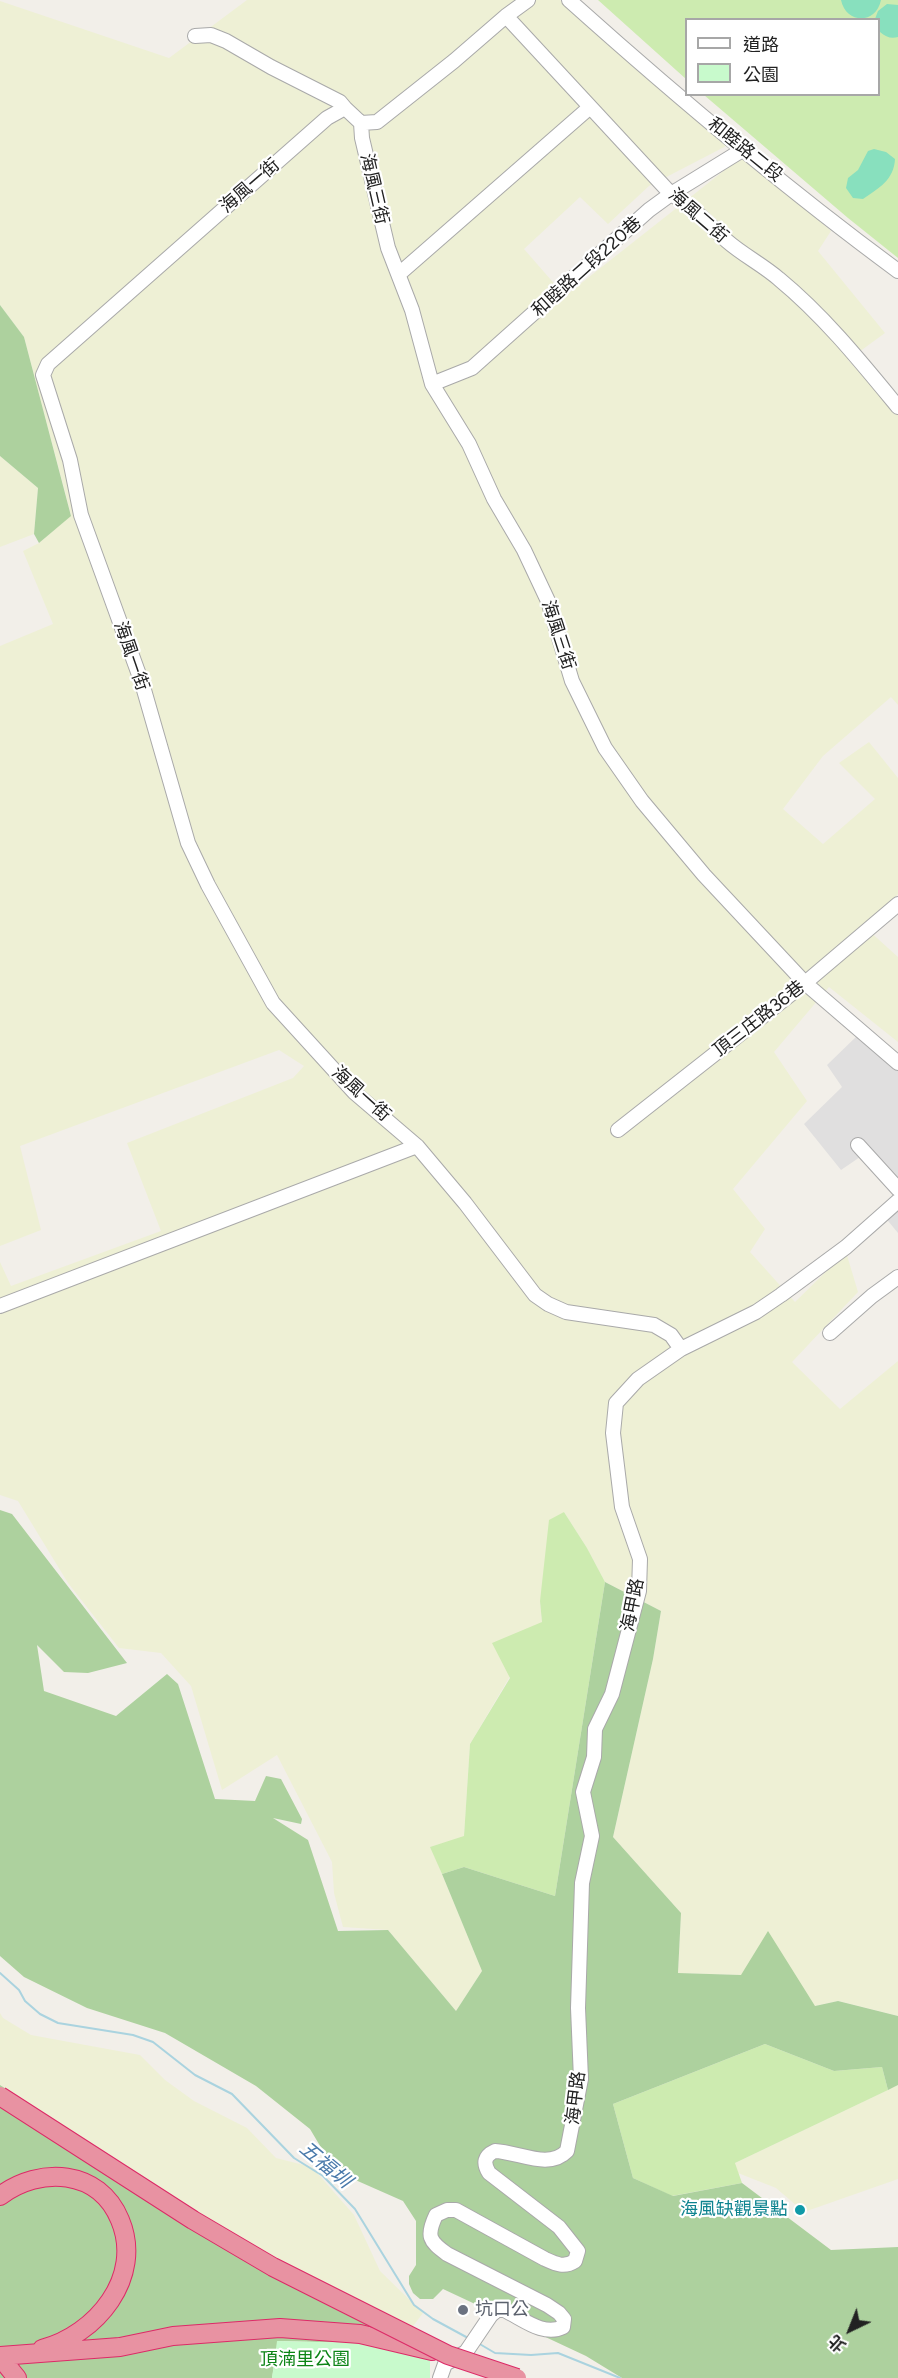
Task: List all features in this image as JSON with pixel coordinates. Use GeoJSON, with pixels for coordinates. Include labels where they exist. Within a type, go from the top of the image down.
{"type":"FeatureCollection","features":[{"type":"Feature","properties":{"kind":"highway"},"geometry":{"type":"LineString","coordinates":[[0,2096],[193,2220],[273,2267],[448,2355]]}},
{"type":"Feature","properties":{"kind":"highway"},"geometry":{"type":"LineString","coordinates":[[0,2196],[16,2186],[45,2176],[72,2178],[93,2188],[110,2203],[121,2221],[126,2243],[124,2271],[112,2300],[90,2325],[58,2344],[3,2358]]}},
{"type":"Feature","properties":{"kind":"highway"},"geometry":{"type":"LineString","coordinates":[[3,2358],[120,2347],[172,2336],[280,2328],[360,2334],[448,2355],[517,2378]]}},
{"type":"Feature","properties":{"kind":"highway"},"geometry":{"type":"LineString","coordinates":[[3,2358],[17,2378]]}},
{"type":"Feature","properties":{"kind":"street"},"geometry":{"type":"LineString","coordinates":[[195,36],[211,35],[226,41],[340,102],[361,123],[377,122],[528,0]]}},
{"type":"Feature","properties":{"kind":"street","name":"和睦路二段"},"geometry":{"type":"LineString","coordinates":[[569,0],[646,69],[836,225],[898,271]]}},
{"type":"Feature","properties":{"kind":"street","name":"海風二街"},"geometry":{"type":"LineString","coordinates":[[506,16],[671,194],[688,204],[728,242],[778,278],[801,299],[858,358],[898,406]]}},
{"type":"Feature","properties":{"kind":"street","name":"海風一街"},"geometry":{"type":"LineString","coordinates":[[345,108],[327,118],[48,364],[43,375],[70,460],[81,515],[141,683],[188,843],[208,885],[273,1003],[355,1093],[417,1146],[465,1203],[535,1295],[566,1312],[654,1325],[671,1335],[681,1349]]}},
{"type":"Feature","properties":{"kind":"street"},"geometry":{"type":"LineString","coordinates":[[399,274],[589,108]]}},
{"type":"Feature","properties":{"kind":"street","name":"海風三街"},"geometry":{"type":"LineString","coordinates":[[361,123],[362,138],[388,249],[412,310],[432,384],[469,444],[494,499],[548,601],[572,681],[605,748],[642,801],[674,840],[806,983],[898,1063]]}},
{"type":"Feature","properties":{"kind":"street","name":"和睦路二段220巷"},"geometry":{"type":"LineString","coordinates":[[432,384],[472,368],[649,210],[744,149]]}},
{"type":"Feature","properties":{"kind":"street","name":"頂三庄路36巷"},"geometry":{"type":"LineString","coordinates":[[618,1130],[806,983],[898,904]]}},
{"type":"Feature","properties":{"kind":"street"},"geometry":{"type":"LineString","coordinates":[[858,1145],[898,1189]]}},
{"type":"Feature","properties":{"kind":"street"},"geometry":{"type":"LineString","coordinates":[[0,1306],[417,1146]]}},
{"type":"Feature","properties":{"kind":"street"},"geometry":{"type":"LineString","coordinates":[[681,1349],[756,1312],[846,1247],[898,1201]]}},
{"type":"Feature","properties":{"kind":"street"},"geometry":{"type":"LineString","coordinates":[[830,1333],[872,1296],[898,1277]]}},
{"type":"Feature","properties":{"kind":"street","name":"海甲路"},"geometry":{"type":"LineString","coordinates":[[440,2378],[445,2364],[466,2352],[491,2315],[497,2310],[504,2310],[544,2329],[554,2331],[562,2326],[564,2319],[553,2309],[447,2254],[431,2240],[429,2229],[436,2215],[447,2210],[456,2210],[545,2259],[568,2265],[575,2260],[578,2251],[559,2227],[489,2173],[485,2167],[485,2160],[488,2154],[495,2151],[549,2161],[560,2158],[567,2151],[571,2135],[581,2079],[578,2008],[582,1883],[592,1836],[583,1792],[594,1757],[595,1729],[612,1694],[639,1591],[640,1559],[622,1507],[613,1433],[616,1402],[638,1379],[681,1349]]}},
{"type":"Feature","properties":{"kind":"shaded area"},"geometry":{"type":"Polygon","coordinates":[[[859,1034],[898,1068],[898,1233],[879,1210],[895,1192],[863,1155],[841,1170],[804,1124],[842,1087],[827,1065],[859,1034]]]}},
{"type":"Feature","properties":{"kind":"green space"},"geometry":{"type":"Polygon","coordinates":[[[247,0],[560,0],[617,52],[732,143],[649,186],[608,224],[580,197],[524,249],[565,296],[745,154],[831,231],[818,251],[885,333],[848,360],[898,412],[898,705],[891,697],[823,756],[783,809],[823,844],[875,799],[839,763],[869,742],[898,778],[898,894],[867,929],[898,957],[898,1042],[829,987],[774,1052],[807,1101],[733,1189],[765,1229],[750,1252],[795,1302],[846,1252],[858,1292],[792,1362],[840,1409],[898,1361],[898,2016],[838,2001],[815,2006],[741,1975],[678,1973],[681,1913],[613,1837],[653,1659],[661,1611],[605,1582],[564,1512],[540,1601],[542,1622],[470,1744],[464,1837],[431,1847],[482,1971],[456,2011],[388,1930],[343,1927],[334,1893],[332,1862],[277,1755],[222,1790],[191,1686],[161,1653],[119,1648],[68,1583],[18,1501],[0,1495],[0,1262],[11,1286],[161,1231],[127,1143],[293,1078],[304,1066],[279,1050],[20,1146],[41,1230],[0,1246],[0,646],[53,624],[23,551],[39,543],[71,515],[24,337],[0,305],[0,1],[169,58],[247,0]]]}},
{"type":"Feature","properties":{"kind":"green space"},"geometry":{"type":"Polygon","coordinates":[[[598,0],[898,0],[898,258],[705,96],[880,96],[880,18],[685,18],[685,78],[598,0]]]}},
{"type":"Feature","properties":{"kind":"green space"},"geometry":{"type":"Polygon","coordinates":[[[841,0],[881,0],[873,14],[861,18],[849,14],[841,0]]]}},
{"type":"Feature","properties":{"kind":"green space"},"geometry":{"type":"Polygon","coordinates":[[[887,4],[898,5],[898,37],[891,38],[880,32],[880,18],[875,18],[878,11],[887,4]]]}},
{"type":"Feature","properties":{"kind":"green space"},"geometry":{"type":"Polygon","coordinates":[[[874,149],[886,152],[895,159],[892,173],[885,183],[863,199],[853,198],[846,188],[848,178],[858,170],[868,151],[874,149]]]}},
{"type":"Feature","properties":{"kind":"green space"},"geometry":{"type":"Polygon","coordinates":[[[0,305],[24,337],[71,516],[39,543],[34,534],[38,488],[0,456],[0,305]]]}},
{"type":"Feature","properties":{"kind":"green space"},"geometry":{"type":"Polygon","coordinates":[[[0,456],[38,488],[34,534],[0,547],[0,456]]]}},
{"type":"Feature","properties":{"kind":"green space"},"geometry":{"type":"Polygon","coordinates":[[[0,1510],[12,1514],[127,1663],[88,1673],[64,1672],[37,1645],[44,1691],[116,1716],[167,1674],[178,1684],[215,1799],[255,1801],[266,1776],[281,1779],[302,1819],[301,1824],[273,1818],[308,1840],[338,1931],[388,1930],[456,2011],[482,1971],[442,1874],[464,1867],[555,1896],[605,1582],[661,1611],[653,1659],[613,1837],[681,1913],[678,1973],[741,1975],[768,1931],[815,2006],[838,2001],[898,2016],[898,2085],[888,2090],[882,2067],[834,2071],[765,2044],[613,2104],[633,2178],[673,2196],[742,2183],[831,2250],[898,2247],[898,2378],[622,2378],[586,2356],[443,2289],[433,2299],[420,2299],[413,2293],[409,2284],[409,2276],[416,2265],[416,2221],[403,2201],[335,2171],[310,2129],[256,2086],[165,2033],[87,2008],[24,1977],[0,1956],[0,1510]]]}},
{"type":"Feature","properties":{"kind":"green space"},"geometry":{"type":"Polygon","coordinates":[[[564,1512],[605,1582],[555,1896],[464,1867],[442,1874],[430,1847],[464,1836],[470,1744],[510,1678],[492,1643],[542,1622],[540,1601],[549,1520],[564,1512]]]}},
{"type":"Feature","properties":{"kind":"green space"},"geometry":{"type":"Polygon","coordinates":[[[0,2013],[3,2018],[31,2035],[140,2055],[165,2080],[194,2101],[247,2128],[276,2158],[312,2167],[354,2215],[380,2271],[423,2313],[410,2330],[296,2275],[0,2085],[0,2013]]]}},
{"type":"Feature","properties":{"kind":"green space"},"geometry":{"type":"Polygon","coordinates":[[[765,2044],[834,2071],[882,2067],[888,2090],[735,2163],[742,2183],[672,2196],[633,2178],[613,2104],[765,2044]]]}},
{"type":"Feature","properties":{"kind":"green space"},"geometry":{"type":"Polygon","coordinates":[[[0,2085],[296,2275],[410,2330],[396,2352],[357,2343],[278,2341],[272,2378],[0,2378],[0,2085]]]}},
{"type":"Feature","properties":{"kind":"green space"},"geometry":{"type":"Polygon","coordinates":[[[898,2085],[898,2179],[804,2212],[776,2188],[738,2173],[735,2163],[898,2085]]]}},
{"type":"Feature","properties":{"kind":"green space","name":"頂湳里公園"},"geometry":{"type":"Polygon","coordinates":[[[277,2341],[357,2343],[430,2357],[430,2378],[272,2378],[277,2341]]]}},
{"type":"Feature","properties":{"kind":"waterway","name":"五福圳"},"geometry":{"type":"LineString","coordinates":[[0,1973],[40,2014],[58,2023],[133,2035],[153,2042],[195,2075],[232,2094],[294,2158],[323,2176],[355,2209],[414,2305],[433,2319],[468,2338]]}},
{"type":"Feature","properties":{"kind":"waterway","name":"五福圳"},"geometry":{"type":"LineString","coordinates":[[478,2343],[495,2353],[531,2355],[558,2353],[620,2378]]}},
{"type":"Feature","properties":{"kind":"place","name":"海風缺觀景點"},"geometry":{"type":"Point","coordinates":[800,2210]}},
{"type":"Feature","properties":{"kind":"place","name":"坑口公"},"geometry":{"type":"Point","coordinates":[463,2310]}}]}
